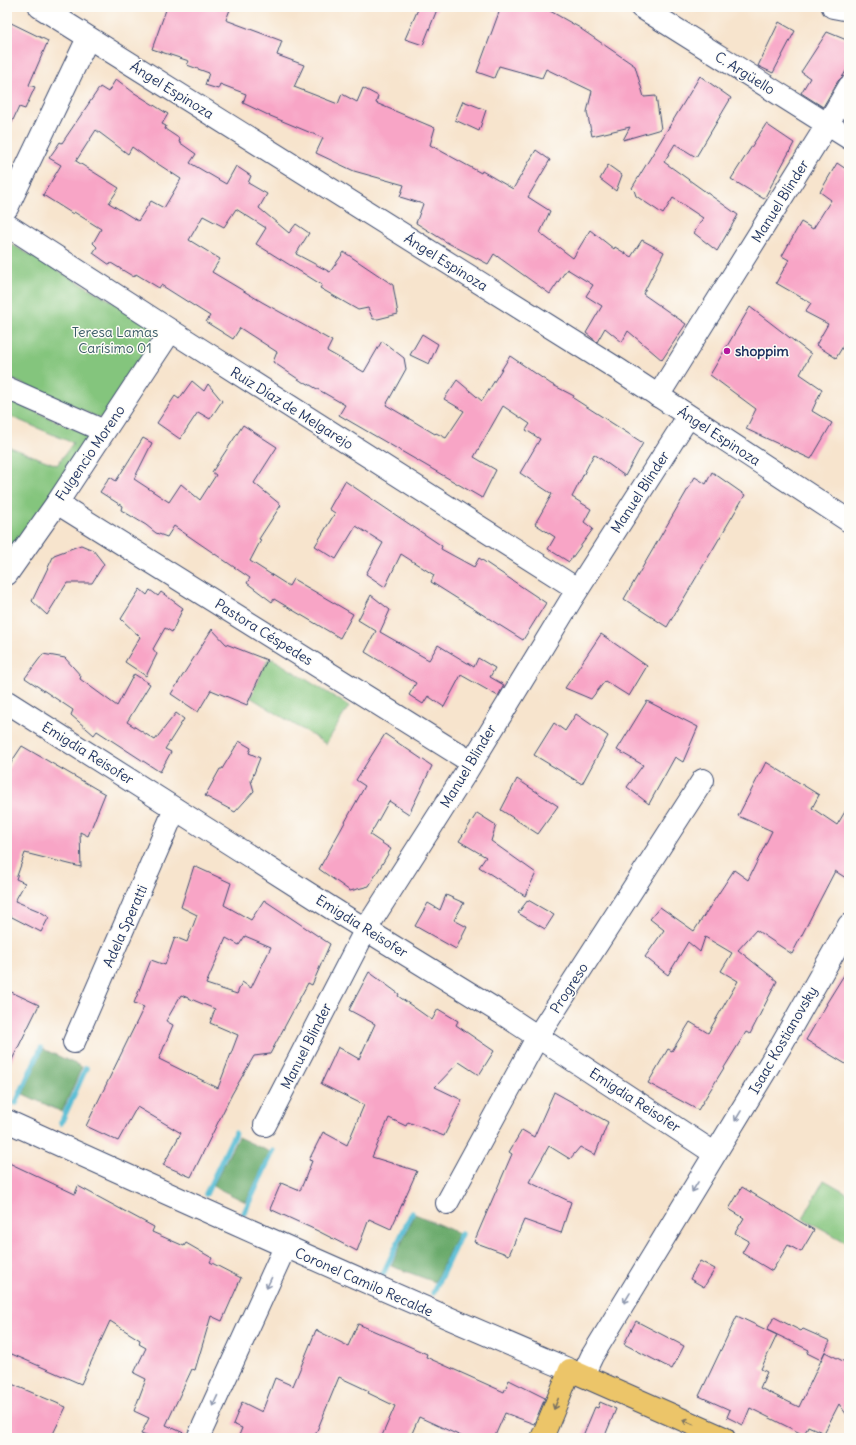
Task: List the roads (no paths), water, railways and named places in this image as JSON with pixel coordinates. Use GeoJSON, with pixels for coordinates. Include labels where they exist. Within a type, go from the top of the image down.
{"type":"FeatureCollection","features":[{"type":"Feature","properties":{"kind":"main road"},"geometry":{"type":"LineString","coordinates":[[542,1438],[577,1373]]}},
{"type":"Feature","properties":{"kind":"main road","name":"Coronel Camilo Recalde"},"geometry":{"type":"LineString","coordinates":[[577,1373],[724,1438]]}},
{"type":"Feature","properties":{"kind":"street","name":"Ángel Espinoza"},"geometry":{"type":"LineString","coordinates":[[40,7],[658,396],[849,521]]}},
{"type":"Feature","properties":{"kind":"street","name":"C. Argüello"},"geometry":{"type":"LineString","coordinates":[[641,7],[849,138]]}},
{"type":"Feature","properties":{"kind":"street"},"geometry":{"type":"LineString","coordinates":[[833,7],[849,10]]}},
{"type":"Feature","properties":{"kind":"street"},"geometry":{"type":"LineString","coordinates":[[7,208],[88,38]]}},
{"type":"Feature","properties":{"kind":"street","name":"Manuel Blinder"},"geometry":{"type":"LineString","coordinates":[[658,396],[849,87]]}},
{"type":"Feature","properties":{"kind":"street","name":"Ruiz Díaz de Melgarejo"},"geometry":{"type":"LineString","coordinates":[[7,225],[169,330],[577,589]]}},
{"type":"Feature","properties":{"kind":"street","name":"Fulgencio Moreno"},"geometry":{"type":"LineString","coordinates":[[7,574],[57,503],[166,338],[169,330]]}},
{"type":"Feature","properties":{"kind":"street"},"geometry":{"type":"LineString","coordinates":[[7,388],[104,431]]}},
{"type":"Feature","properties":{"kind":"street","name":"Manuel Blinder"},"geometry":{"type":"LineString","coordinates":[[265,1125],[366,929],[452,793],[577,589],[688,417]]}},
{"type":"Feature","properties":{"kind":"street","name":"Pastora Céspedes"},"geometry":{"type":"LineString","coordinates":[[57,503],[471,762]]}},
{"type":"Feature","properties":{"kind":"street","name":"Emigdia Reisofer"},"geometry":{"type":"LineString","coordinates":[[7,702],[538,1036],[714,1153]]}},
{"type":"Feature","properties":{"kind":"street","name":"Progreso"},"geometry":{"type":"LineString","coordinates":[[447,1203],[538,1036],[703,780]]}},
{"type":"Feature","properties":{"kind":"street","name":"Adela Speratti"},"geometry":{"type":"LineString","coordinates":[[74,1042],[175,809]]}},
{"type":"Feature","properties":{"kind":"street","name":"Isaac Kostianovsky"},"geometry":{"type":"LineString","coordinates":[[577,1373],[592,1356],[714,1153],[780,1047],[849,925]]}},
{"type":"Feature","properties":{"kind":"street","name":"Coronel Camilo Recalde"},"geometry":{"type":"LineString","coordinates":[[7,1121],[426,1309],[577,1373]]}},
{"type":"Feature","properties":{"kind":"street"},"geometry":{"type":"LineString","coordinates":[[198,1438],[286,1247]]}},
{"type":"Feature","properties":{"kind":"waterway"},"geometry":{"type":"LineString","coordinates":[[16,1103],[41,1048]]}},
{"type":"Feature","properties":{"kind":"waterway"},"geometry":{"type":"LineString","coordinates":[[61,1123],[86,1068]]}},
{"type":"Feature","properties":{"kind":"waterway"},"geometry":{"type":"LineString","coordinates":[[206,1194],[235,1133]]}},
{"type":"Feature","properties":{"kind":"waterway"},"geometry":{"type":"LineString","coordinates":[[244,1213],[273,1151]]}},
{"type":"Feature","properties":{"kind":"waterway"},"geometry":{"type":"LineString","coordinates":[[383,1274],[412,1213]]}},
{"type":"Feature","properties":{"kind":"waterway"},"geometry":{"type":"LineString","coordinates":[[433,1293],[461,1234]]}},
{"type":"Feature","properties":{"kind":"place","name":"shoppim"},"geometry":{"type":"Point","coordinates":[727,351]}},
{"type":"Feature","properties":{"kind":"park label","name":"Teresa Lamas Carísimo 01"},"geometry":{"type":"Point","coordinates":[115,340]}}]}
